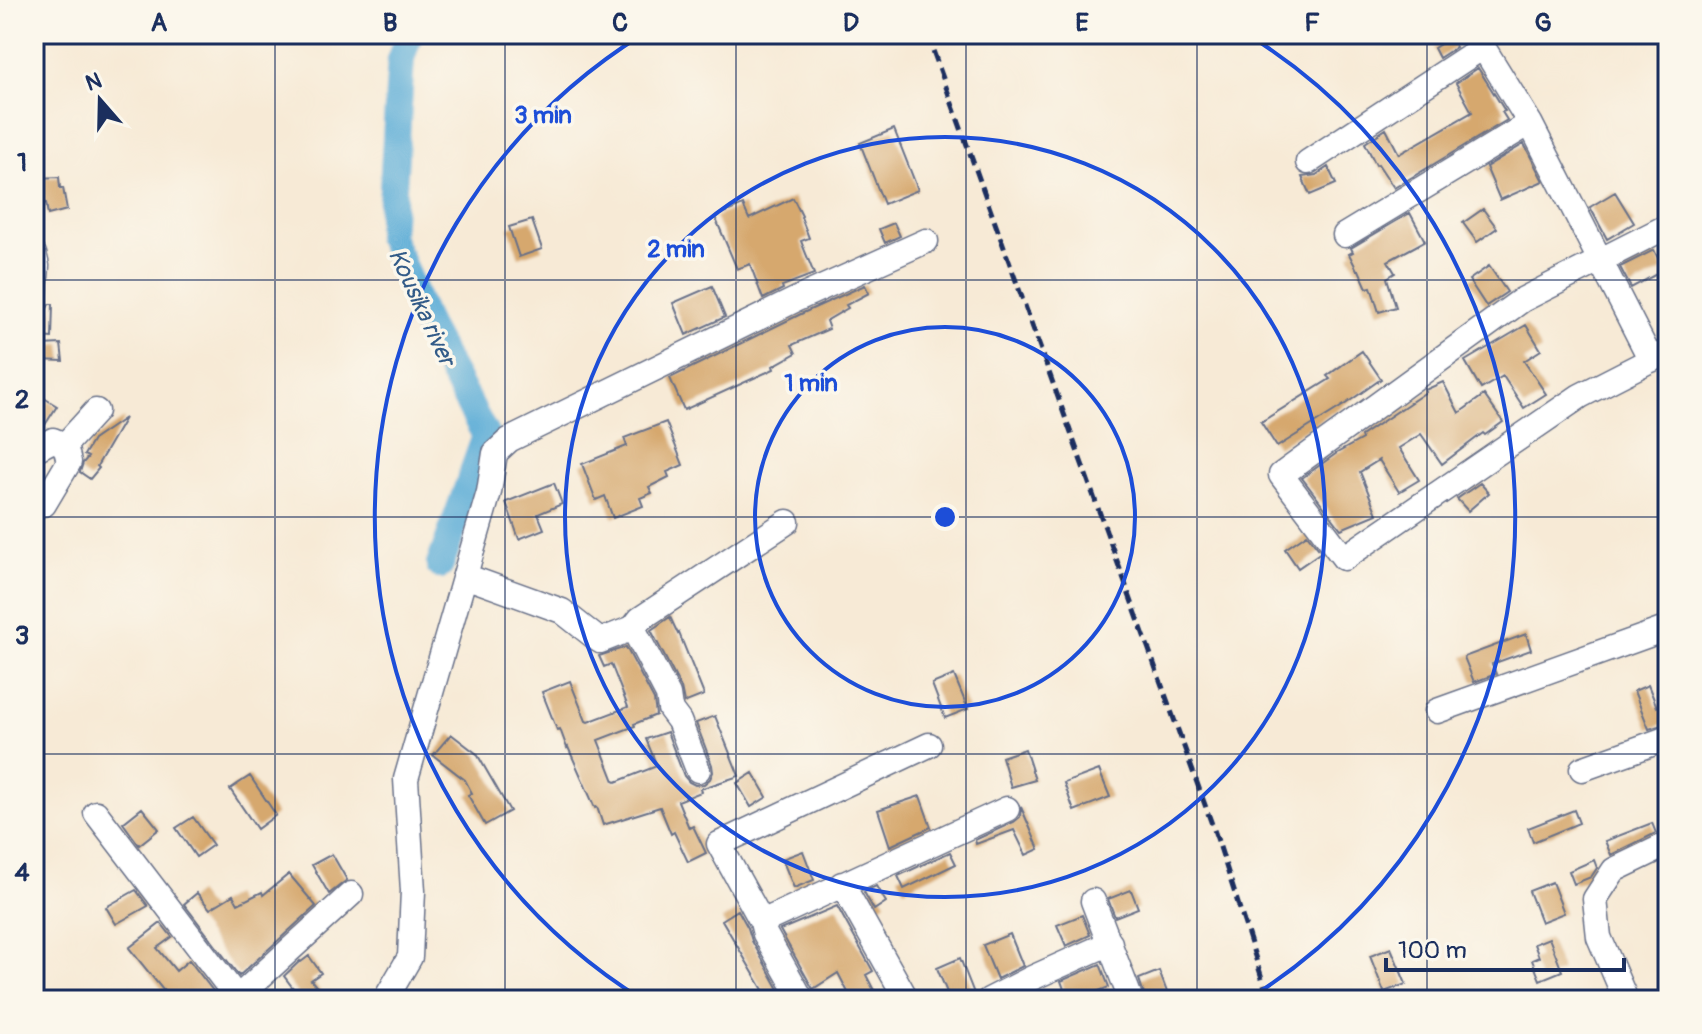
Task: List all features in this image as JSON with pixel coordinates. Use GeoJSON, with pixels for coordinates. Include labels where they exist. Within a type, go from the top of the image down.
{"type":"FeatureCollection","features":[{"type":"Feature","properties":{"kind":"street"},"geometry":{"type":"LineString","coordinates":[[1308,162],[1480,40],[1530,123],[1601,260],[1659,356],[1580,396],[1344,558],[1281,475],[1522,300],[1601,260],[1668,226]]}},
{"type":"Feature","properties":{"kind":"street"},"geometry":{"type":"LineString","coordinates":[[1345,235],[1530,123]]}},
{"type":"Feature","properties":{"kind":"street"},"geometry":{"type":"LineString","coordinates":[[385,1000],[410,957],[413,891],[406,779],[489,492],[495,453],[509,440],[797,299],[926,241]]}},
{"type":"Feature","properties":{"kind":"street"},"geometry":{"type":"LineString","coordinates":[[34,254],[37,266],[34,302]]}},
{"type":"Feature","properties":{"kind":"street"},"geometry":{"type":"LineString","coordinates":[[65,445],[96,411]]}},
{"type":"Feature","properties":{"kind":"street"},"geometry":{"type":"LineString","coordinates":[[34,450],[53,440],[65,445]]}},
{"type":"Feature","properties":{"kind":"street"},"geometry":{"type":"LineString","coordinates":[[44,504],[69,462],[65,445]]}},
{"type":"Feature","properties":{"kind":"street"},"geometry":{"type":"LineString","coordinates":[[465,576],[562,611],[600,641],[633,628],[640,619],[787,522]]}},
{"type":"Feature","properties":{"kind":"street"},"geometry":{"type":"LineString","coordinates":[[633,628],[668,695],[670,709],[679,721],[698,770]]}},
{"type":"Feature","properties":{"kind":"street"},"geometry":{"type":"LineString","coordinates":[[1437,711],[1668,628]]}},
{"type":"Feature","properties":{"kind":"street"},"geometry":{"type":"LineString","coordinates":[[1582,769],[1668,738]]}},
{"type":"Feature","properties":{"kind":"street"},"geometry":{"type":"LineString","coordinates":[[802,1000],[719,844],[929,745]]}},
{"type":"Feature","properties":{"kind":"street"},"geometry":{"type":"LineString","coordinates":[[762,922],[1007,809]]}},
{"type":"Feature","properties":{"kind":"street"},"geometry":{"type":"LineString","coordinates":[[96,813],[238,999],[351,894]]}},
{"type":"Feature","properties":{"kind":"street"},"geometry":{"type":"LineString","coordinates":[[1622,999],[1599,937],[1595,899],[1614,870],[1668,844]]}},
{"type":"Feature","properties":{"kind":"street"},"geometry":{"type":"LineString","coordinates":[[842,884],[907,1000]]}},
{"type":"Feature","properties":{"kind":"street"},"geometry":{"type":"LineString","coordinates":[[1093,901],[1131,1000]]}},
{"type":"Feature","properties":{"kind":"street"},"geometry":{"type":"LineString","coordinates":[[989,1000],[1110,943]]}},
{"type":"Feature","properties":{"kind":"building"},"geometry":{"type":"Polygon","coordinates":[[[1450,38],[1456,47],[1439,58],[1434,48],[1450,38]]]}},
{"type":"Feature","properties":{"kind":"building"},"geometry":{"type":"Polygon","coordinates":[[[1478,68],[1505,111],[1502,112],[1507,120],[1394,188],[1376,165],[1365,143],[1386,129],[1399,154],[1472,112],[1456,83],[1478,68]]]}},
{"type":"Feature","properties":{"kind":"building"},"geometry":{"type":"Polygon","coordinates":[[[894,129],[918,190],[884,204],[860,143],[894,129]]]}},
{"type":"Feature","properties":{"kind":"building"},"geometry":{"type":"Polygon","coordinates":[[[1524,144],[1543,181],[1500,200],[1486,167],[1524,144]]]}},
{"type":"Feature","properties":{"kind":"building"},"geometry":{"type":"Polygon","coordinates":[[[1328,167],[1336,184],[1310,195],[1302,177],[1316,175],[1328,167]]]}},
{"type":"Feature","properties":{"kind":"building"},"geometry":{"type":"Polygon","coordinates":[[[59,177],[67,210],[48,215],[46,203],[41,204],[37,178],[59,177]]]}},
{"type":"Feature","properties":{"kind":"building"},"geometry":{"type":"Polygon","coordinates":[[[1615,192],[1634,223],[1607,239],[1590,207],[1615,192]]]}},
{"type":"Feature","properties":{"kind":"building"},"geometry":{"type":"Polygon","coordinates":[[[793,198],[809,238],[801,241],[814,274],[782,286],[783,289],[763,299],[750,264],[737,269],[715,217],[743,205],[749,219],[793,198]]]}},
{"type":"Feature","properties":{"kind":"building"},"geometry":{"type":"Polygon","coordinates":[[[1483,209],[1497,228],[1477,242],[1463,223],[1483,209]]]}},
{"type":"Feature","properties":{"kind":"building"},"geometry":{"type":"Polygon","coordinates":[[[1410,213],[1425,241],[1388,261],[1395,273],[1387,278],[1396,307],[1379,312],[1371,287],[1367,288],[1349,254],[1353,252],[1351,248],[1410,213]]]}},
{"type":"Feature","properties":{"kind":"building"},"geometry":{"type":"Polygon","coordinates":[[[532,220],[542,249],[519,257],[509,227],[532,220]]]}},
{"type":"Feature","properties":{"kind":"building"},"geometry":{"type":"Polygon","coordinates":[[[894,223],[900,236],[885,243],[879,229],[894,223]]]}},
{"type":"Feature","properties":{"kind":"building"},"geometry":{"type":"Polygon","coordinates":[[[1654,250],[1664,270],[1631,288],[1620,267],[1654,250]]]}},
{"type":"Feature","properties":{"kind":"building"},"geometry":{"type":"Polygon","coordinates":[[[1489,266],[1507,292],[1486,306],[1469,280],[1489,266]]]}},
{"type":"Feature","properties":{"kind":"building"},"geometry":{"type":"Polygon","coordinates":[[[865,285],[869,293],[846,305],[848,308],[826,321],[829,329],[792,345],[796,353],[773,366],[774,369],[684,410],[670,378],[865,285]]]}},
{"type":"Feature","properties":{"kind":"building"},"geometry":{"type":"Polygon","coordinates":[[[712,286],[725,317],[686,335],[673,303],[712,286]]]}},
{"type":"Feature","properties":{"kind":"building"},"geometry":{"type":"Polygon","coordinates":[[[49,304],[53,304],[52,338],[40,337],[41,315],[49,304]]]}},
{"type":"Feature","properties":{"kind":"building"},"geometry":{"type":"Polygon","coordinates":[[[1526,325],[1541,350],[1524,361],[1546,394],[1524,408],[1503,376],[1481,389],[1465,361],[1526,325]]]}},
{"type":"Feature","properties":{"kind":"building"},"geometry":{"type":"Polygon","coordinates":[[[61,344],[63,361],[40,360],[41,345],[61,344]]]}},
{"type":"Feature","properties":{"kind":"building"},"geometry":{"type":"Polygon","coordinates":[[[1362,351],[1381,379],[1277,447],[1261,422],[1330,379],[1327,376],[1362,351]]]}},
{"type":"Feature","properties":{"kind":"building"},"geometry":{"type":"Polygon","coordinates":[[[1443,382],[1459,413],[1484,395],[1503,422],[1442,464],[1421,434],[1399,448],[1419,480],[1399,492],[1379,460],[1360,472],[1377,514],[1341,529],[1302,478],[1362,439],[1361,436],[1425,390],[1443,382]]]}},
{"type":"Feature","properties":{"kind":"building"},"geometry":{"type":"Polygon","coordinates":[[[39,395],[57,406],[43,428],[34,433],[34,403],[39,395]]]}},
{"type":"Feature","properties":{"kind":"building"},"geometry":{"type":"Polygon","coordinates":[[[125,418],[90,479],[80,472],[88,457],[84,455],[93,440],[125,418]]]}},
{"type":"Feature","properties":{"kind":"building"},"geometry":{"type":"Polygon","coordinates":[[[666,422],[683,465],[667,472],[669,477],[649,487],[652,493],[640,498],[643,506],[613,518],[605,496],[596,500],[582,464],[627,446],[624,438],[666,422]]]}},
{"type":"Feature","properties":{"kind":"building"},"geometry":{"type":"Polygon","coordinates":[[[554,483],[562,504],[538,514],[544,529],[519,539],[506,502],[554,483]]]}},
{"type":"Feature","properties":{"kind":"building"},"geometry":{"type":"Polygon","coordinates":[[[1480,483],[1489,493],[1468,511],[1457,499],[1480,483]]]}},
{"type":"Feature","properties":{"kind":"building"},"geometry":{"type":"Polygon","coordinates":[[[1307,534],[1321,552],[1298,568],[1285,549],[1307,534]]]}},
{"type":"Feature","properties":{"kind":"building"},"geometry":{"type":"Polygon","coordinates":[[[670,617],[704,695],[684,703],[681,688],[651,630],[670,617]]]}},
{"type":"Feature","properties":{"kind":"building"},"geometry":{"type":"Polygon","coordinates":[[[1526,634],[1531,650],[1492,664],[1496,674],[1474,682],[1464,657],[1526,634]]]}},
{"type":"Feature","properties":{"kind":"building"},"geometry":{"type":"Polygon","coordinates":[[[626,647],[654,700],[656,715],[598,740],[614,781],[657,766],[646,739],[667,732],[684,776],[695,785],[704,784],[713,772],[696,723],[715,716],[739,776],[700,789],[701,792],[678,801],[689,828],[693,826],[706,853],[688,862],[674,832],[671,834],[660,807],[603,825],[542,692],[570,681],[588,722],[628,707],[611,664],[604,667],[599,656],[626,647]]]}},
{"type":"Feature","properties":{"kind":"building"},"geometry":{"type":"Polygon","coordinates":[[[954,675],[968,709],[945,718],[932,684],[954,675]]]}},
{"type":"Feature","properties":{"kind":"building"},"geometry":{"type":"Polygon","coordinates":[[[1648,685],[1657,707],[1668,702],[1668,723],[1649,729],[1634,691],[1648,685]]]}},
{"type":"Feature","properties":{"kind":"building"},"geometry":{"type":"Polygon","coordinates":[[[451,734],[477,754],[510,811],[485,825],[468,795],[472,793],[465,780],[433,755],[451,734]]]}},
{"type":"Feature","properties":{"kind":"building"},"geometry":{"type":"Polygon","coordinates":[[[1025,749],[1035,780],[1011,787],[1002,757],[1025,749]]]}},
{"type":"Feature","properties":{"kind":"building"},"geometry":{"type":"Polygon","coordinates":[[[1099,770],[1110,797],[1074,811],[1064,783],[1099,770]]]}},
{"type":"Feature","properties":{"kind":"building"},"geometry":{"type":"Polygon","coordinates":[[[753,773],[767,797],[751,807],[737,783],[753,773]]]}},
{"type":"Feature","properties":{"kind":"building"},"geometry":{"type":"Polygon","coordinates":[[[250,776],[276,815],[257,829],[230,789],[250,776]]]}},
{"type":"Feature","properties":{"kind":"building"},"geometry":{"type":"Polygon","coordinates":[[[920,796],[931,827],[890,846],[878,810],[920,796]]]}},
{"type":"Feature","properties":{"kind":"building"},"geometry":{"type":"Polygon","coordinates":[[[1021,807],[1039,849],[1026,855],[1014,830],[976,844],[975,840],[1014,822],[1020,817],[1021,807]]]}},
{"type":"Feature","properties":{"kind":"building"},"geometry":{"type":"Polygon","coordinates":[[[142,808],[159,829],[139,845],[123,823],[142,808]]]}},
{"type":"Feature","properties":{"kind":"building"},"geometry":{"type":"Polygon","coordinates":[[[1574,810],[1579,823],[1533,842],[1528,828],[1574,810]]]}},
{"type":"Feature","properties":{"kind":"building"},"geometry":{"type":"Polygon","coordinates":[[[193,817],[213,845],[196,857],[176,828],[193,817]]]}},
{"type":"Feature","properties":{"kind":"building"},"geometry":{"type":"Polygon","coordinates":[[[1652,823],[1656,833],[1611,855],[1605,841],[1652,823]]]}},
{"type":"Feature","properties":{"kind":"building"},"geometry":{"type":"Polygon","coordinates":[[[803,851],[814,880],[794,888],[782,859],[803,851]]]}},
{"type":"Feature","properties":{"kind":"building"},"geometry":{"type":"Polygon","coordinates":[[[950,852],[956,864],[904,889],[898,876],[950,852]]]}},
{"type":"Feature","properties":{"kind":"building"},"geometry":{"type":"Polygon","coordinates":[[[332,854],[347,880],[329,894],[312,865],[332,854]]]}},
{"type":"Feature","properties":{"kind":"building"},"geometry":{"type":"Polygon","coordinates":[[[1594,860],[1597,868],[1591,877],[1574,884],[1569,871],[1594,860]]]}},
{"type":"Feature","properties":{"kind":"building"},"geometry":{"type":"Polygon","coordinates":[[[289,874],[316,906],[239,976],[184,904],[197,893],[210,909],[233,895],[238,904],[262,892],[263,895],[289,874]]]}},
{"type":"Feature","properties":{"kind":"building"},"geometry":{"type":"Polygon","coordinates":[[[1552,882],[1564,913],[1541,922],[1529,891],[1552,882]]]}},
{"type":"Feature","properties":{"kind":"building"},"geometry":{"type":"Polygon","coordinates":[[[876,886],[886,902],[874,910],[864,892],[876,886]]]}},
{"type":"Feature","properties":{"kind":"building"},"geometry":{"type":"Polygon","coordinates":[[[136,890],[148,906],[116,924],[106,907],[136,890]]]}},
{"type":"Feature","properties":{"kind":"building"},"geometry":{"type":"Polygon","coordinates":[[[1131,890],[1138,908],[1115,917],[1108,899],[1131,890]]]}},
{"type":"Feature","properties":{"kind":"building"},"geometry":{"type":"Polygon","coordinates":[[[837,906],[873,971],[866,975],[879,1000],[852,1000],[838,973],[813,989],[780,930],[837,906]]]}},
{"type":"Feature","properties":{"kind":"building"},"geometry":{"type":"Polygon","coordinates":[[[738,910],[785,1000],[769,1000],[722,920],[738,910]]]}},
{"type":"Feature","properties":{"kind":"building"},"geometry":{"type":"Polygon","coordinates":[[[1082,915],[1090,935],[1066,946],[1057,925],[1082,915]]]}},
{"type":"Feature","properties":{"kind":"building"},"geometry":{"type":"Polygon","coordinates":[[[161,923],[172,937],[157,948],[176,971],[189,960],[220,1000],[171,1000],[129,948],[161,923]]]}},
{"type":"Feature","properties":{"kind":"building"},"geometry":{"type":"Polygon","coordinates":[[[1010,934],[1023,966],[997,979],[983,945],[1010,934]]]}},
{"type":"Feature","properties":{"kind":"building"},"geometry":{"type":"Polygon","coordinates":[[[1549,938],[1562,971],[1540,980],[1532,960],[1539,957],[1534,944],[1549,938]]]}},
{"type":"Feature","properties":{"kind":"building"},"geometry":{"type":"Polygon","coordinates":[[[1391,948],[1406,984],[1384,992],[1370,956],[1391,948]]]}},
{"type":"Feature","properties":{"kind":"building"},"geometry":{"type":"Polygon","coordinates":[[[309,956],[321,973],[311,980],[320,991],[308,1000],[302,1000],[284,976],[309,956]]]}},
{"type":"Feature","properties":{"kind":"building"},"geometry":{"type":"Polygon","coordinates":[[[960,958],[974,1000],[950,1000],[937,968],[960,958]]]}},
{"type":"Feature","properties":{"kind":"building"},"geometry":{"type":"Polygon","coordinates":[[[1100,964],[1109,987],[1076,1000],[1039,1000],[1064,989],[1061,981],[1100,964]]]}},
{"type":"Feature","properties":{"kind":"building"},"geometry":{"type":"Polygon","coordinates":[[[1159,971],[1170,1000],[1146,1000],[1139,979],[1159,971]]]}},
{"type":"Feature","properties":{"kind":"waterway","name":"Kousika river"},"geometry":{"type":"LineString","coordinates":[[409,34],[401,58],[390,236],[427,326],[486,436],[440,565]]}},
{"type":"Feature","properties":{"kind":"railway"},"geometry":{"type":"LineString","coordinates":[[927,34],[1218,841],[1269,1000]]}}]}
